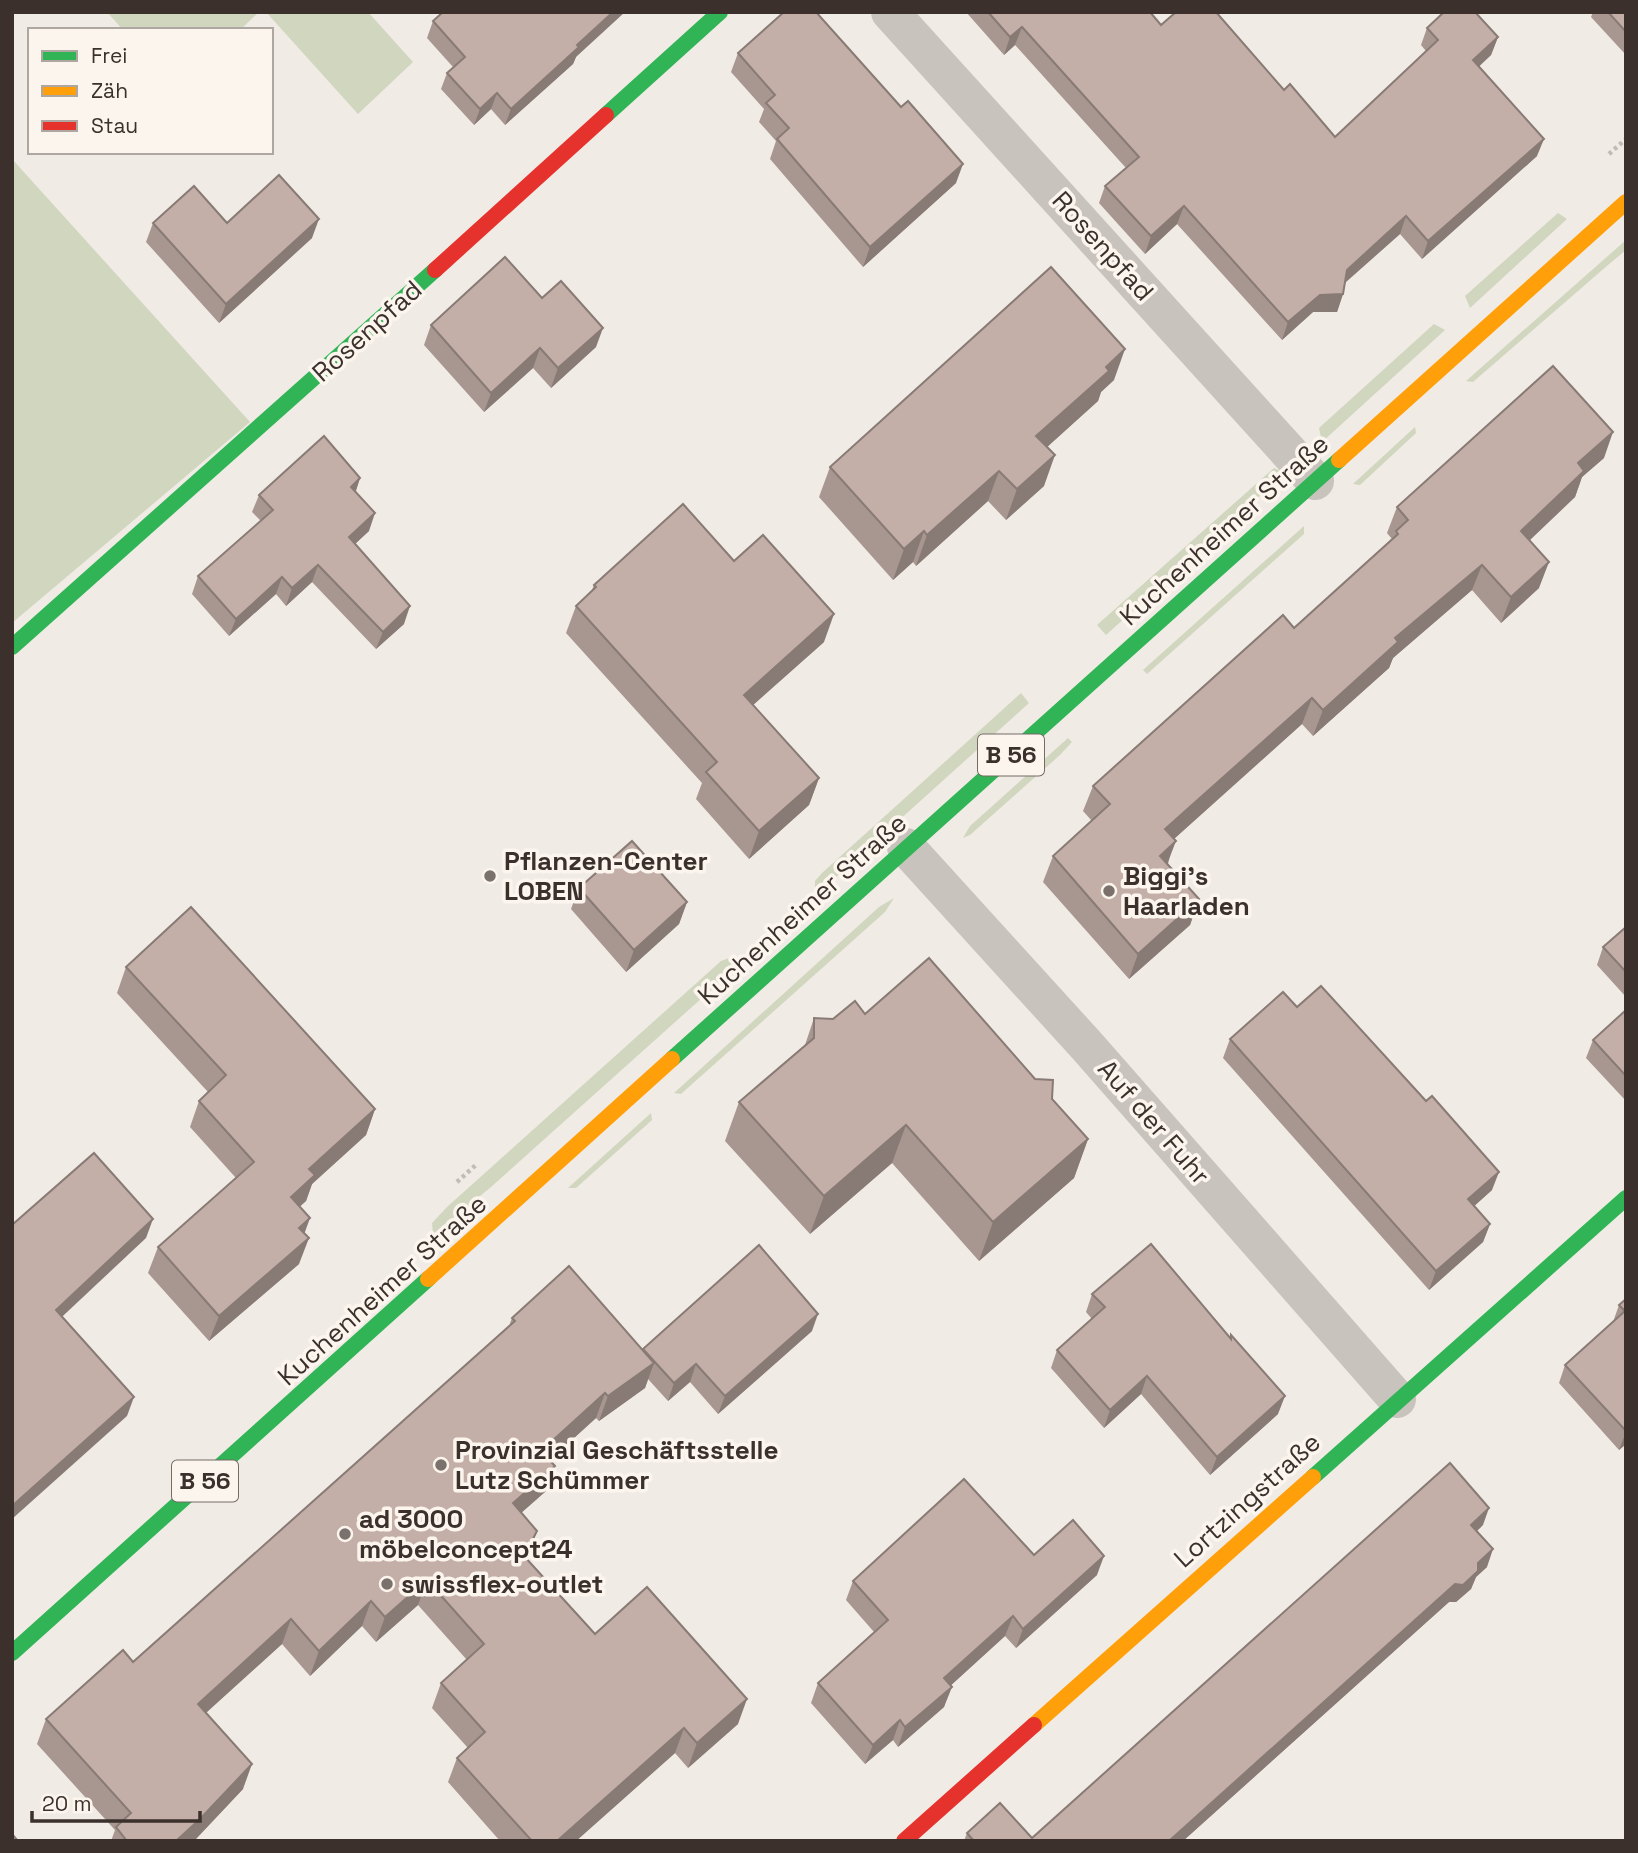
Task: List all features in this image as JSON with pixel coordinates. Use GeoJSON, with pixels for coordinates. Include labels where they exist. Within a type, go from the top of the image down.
{"type":"FeatureCollection","features":[{"type":"Feature","properties":{"kind":"main road","name":"Rosenpfad"},"geometry":{"type":"LineString","coordinates":[[12,647],[325,370],[720,12]]}},
{"type":"Feature","properties":{"kind":"main road","name":"Kuchenheimer Straße"},"geometry":{"type":"LineString","coordinates":[[12,1653],[409,1300],[906,847],[1626,202]]}},
{"type":"Feature","properties":{"kind":"main road","name":"Lortzingstraße"},"geometry":{"type":"LineString","coordinates":[[904,1841],[1397,1399],[1626,1198]]}},
{"type":"Feature","properties":{"kind":"street","name":"Rosenpfad"},"geometry":{"type":"LineString","coordinates":[[890,12],[1315,481]]}},
{"type":"Feature","properties":{"kind":"street","name":"Auf der Fuhr"},"geometry":{"type":"LineString","coordinates":[[906,847],[1097,1057],[1397,1399]]}},
{"type":"Feature","properties":{"kind":"green space"},"geometry":{"type":"Polygon","coordinates":[[[107,12],[259,12],[242,28],[121,28],[107,12]]]}},
{"type":"Feature","properties":{"kind":"green space"},"geometry":{"type":"Polygon","coordinates":[[[266,12],[368,12],[413,62],[358,114],[266,12]]]}},
{"type":"Feature","properties":{"kind":"green space"},"geometry":{"type":"Polygon","coordinates":[[[12,159],[250,422],[12,623],[12,159]]]}},
{"type":"Feature","properties":{"kind":"green space"},"geometry":{"type":"Polygon","coordinates":[[[1558,213],[1567,219],[1470,308],[1465,296],[1558,213]]]}},
{"type":"Feature","properties":{"kind":"green space"},"geometry":{"type":"Polygon","coordinates":[[[1626,240],[1626,250],[1473,382],[1466,381],[1626,240]]]}},
{"type":"Feature","properties":{"kind":"green space"},"geometry":{"type":"Polygon","coordinates":[[[1434,324],[1445,330],[1322,442],[1319,428],[1434,324]]]}},
{"type":"Feature","properties":{"kind":"green space"},"geometry":{"type":"Polygon","coordinates":[[[1415,427],[1416,433],[1360,485],[1353,484],[1415,427]]]}},
{"type":"Feature","properties":{"kind":"green space"},"geometry":{"type":"Polygon","coordinates":[[[1274,468],[1285,473],[1106,635],[1097,625],[1274,468]]]}},
{"type":"Feature","properties":{"kind":"green space"},"geometry":{"type":"Polygon","coordinates":[[[1304,526],[1304,534],[1147,674],[1143,670],[1304,526]]]}},
{"type":"Feature","properties":{"kind":"green space"},"geometry":{"type":"Polygon","coordinates":[[[1021,693],[1029,703],[815,896],[815,881],[822,873],[1021,693]]]}},
{"type":"Feature","properties":{"kind":"green space"},"geometry":{"type":"Polygon","coordinates":[[[1068,738],[1072,742],[1060,755],[970,835],[963,838],[970,826],[1068,738]]]}},
{"type":"Feature","properties":{"kind":"green space"},"geometry":{"type":"Polygon","coordinates":[[[894,898],[885,912],[681,1094],[674,1093],[879,907],[894,898]]]}},
{"type":"Feature","properties":{"kind":"green space"},"geometry":{"type":"Polygon","coordinates":[[[729,958],[741,963],[491,1187],[433,1235],[432,1223],[447,1207],[721,961],[729,958]]]}},
{"type":"Feature","properties":{"kind":"green space"},"geometry":{"type":"Polygon","coordinates":[[[651,1113],[652,1120],[576,1188],[568,1188],[651,1113]]]}},
{"type":"Feature","properties":{"kind":"building"},"geometry":{"type":"Polygon","coordinates":[[[443,12],[613,12],[511,109],[497,93],[480,109],[447,73],[465,57],[433,21],[443,12]]]}},
{"type":"Feature","properties":{"kind":"building"},"geometry":{"type":"Polygon","coordinates":[[[784,12],[816,12],[901,107],[908,101],[963,164],[870,247],[777,139],[789,128],[766,103],[775,95],[738,53],[784,12]]]}},
{"type":"Feature","properties":{"kind":"building"},"geometry":{"type":"Polygon","coordinates":[[[988,12],[1150,12],[1161,25],[1176,12],[1216,12],[1284,90],[1290,84],[1335,137],[1438,40],[1427,28],[1444,12],[1475,12],[1498,37],[1473,60],[1544,139],[1428,241],[1406,216],[1347,270],[1343,294],[1320,295],[1288,322],[1184,206],[1151,236],[1105,186],[1139,157],[1022,27],[1010,37],[988,12]]]}},
{"type":"Feature","properties":{"kind":"building"},"geometry":{"type":"Polygon","coordinates":[[[1608,12],[1626,12],[1626,32],[1608,12]]]}},
{"type":"Feature","properties":{"kind":"building"},"geometry":{"type":"Polygon","coordinates":[[[279,175],[319,219],[226,304],[153,223],[194,186],[227,223],[279,175]]]}},
{"type":"Feature","properties":{"kind":"building"},"geometry":{"type":"Polygon","coordinates":[[[505,257],[542,298],[561,281],[603,328],[558,368],[540,348],[491,393],[431,325],[505,257]]]}},
{"type":"Feature","properties":{"kind":"building"},"geometry":{"type":"Polygon","coordinates":[[[1051,267],[1125,349],[1106,367],[1109,371],[1036,436],[1055,455],[1017,489],[999,471],[927,535],[924,531],[904,549],[830,467],[1051,267]]]}},
{"type":"Feature","properties":{"kind":"building"},"geometry":{"type":"Polygon","coordinates":[[[1553,366],[1613,432],[1578,463],[1584,471],[1521,531],[1549,562],[1511,597],[1482,565],[1395,638],[1398,642],[1323,710],[1312,698],[1165,829],[1176,841],[1160,856],[1199,899],[1138,954],[1053,856],[1110,804],[1093,786],[1283,615],[1294,628],[1398,534],[1396,531],[1408,520],[1397,507],[1553,366]]]}},
{"type":"Feature","properties":{"kind":"building"},"geometry":{"type":"Polygon","coordinates":[[[324,436],[360,478],[351,487],[375,513],[349,537],[410,606],[383,632],[318,565],[292,588],[282,577],[236,619],[198,576],[273,510],[259,495],[324,436]]]}},
{"type":"Feature","properties":{"kind":"building"},"geometry":{"type":"Polygon","coordinates":[[[683,504],[734,561],[763,535],[834,614],[744,695],[819,778],[759,831],[706,772],[717,762],[576,606],[596,587],[594,585],[683,504]]]}},
{"type":"Feature","properties":{"kind":"building"},"geometry":{"type":"Polygon","coordinates":[[[632,841],[687,902],[634,950],[579,888],[632,841]]]}},
{"type":"Feature","properties":{"kind":"building"},"geometry":{"type":"Polygon","coordinates":[[[191,907],[375,1109],[309,1169],[315,1175],[291,1197],[310,1218],[299,1228],[309,1238],[219,1316],[158,1247],[254,1162],[199,1101],[226,1075],[126,967],[191,907]]]}},
{"type":"Feature","properties":{"kind":"building"},"geometry":{"type":"Polygon","coordinates":[[[1626,927],[1626,972],[1603,947],[1626,927]]]}},
{"type":"Feature","properties":{"kind":"building"},"geometry":{"type":"Polygon","coordinates":[[[929,958],[1035,1079],[1053,1080],[1052,1099],[1088,1139],[993,1222],[906,1125],[824,1196],[739,1102],[814,1038],[814,1018],[833,1019],[855,1001],[865,1014],[929,958]]]}},
{"type":"Feature","properties":{"kind":"building"},"geometry":{"type":"Polygon","coordinates":[[[1321,986],[1426,1101],[1432,1096],[1499,1172],[1468,1199],[1490,1224],[1436,1271],[1230,1039],[1283,992],[1297,1007],[1321,986]]]}},
{"type":"Feature","properties":{"kind":"building"},"geometry":{"type":"Polygon","coordinates":[[[1626,1010],[1626,1076],[1593,1040],[1626,1010]]]}},
{"type":"Feature","properties":{"kind":"building"},"geometry":{"type":"Polygon","coordinates":[[[94,1153],[153,1219],[56,1310],[134,1397],[12,1506],[12,1225],[94,1153]]]}},
{"type":"Feature","properties":{"kind":"building"},"geometry":{"type":"Polygon","coordinates":[[[1151,1244],[1231,1339],[1231,1335],[1285,1396],[1217,1457],[1147,1376],[1110,1410],[1057,1350],[1105,1307],[1092,1294],[1151,1244]]]}},
{"type":"Feature","properties":{"kind":"building"},"geometry":{"type":"Polygon","coordinates":[[[759,1245],[818,1314],[725,1396],[696,1364],[674,1383],[643,1349],[759,1245]]]}},
{"type":"Feature","properties":{"kind":"building"},"geometry":{"type":"Polygon","coordinates":[[[569,1266],[654,1363],[608,1396],[605,1393],[541,1451],[555,1466],[513,1503],[537,1531],[524,1556],[595,1634],[647,1587],[747,1699],[697,1743],[684,1728],[557,1841],[532,1841],[457,1758],[485,1732],[441,1683],[484,1644],[427,1580],[385,1617],[371,1601],[319,1651],[291,1619],[198,1704],[252,1764],[176,1841],[127,1841],[116,1827],[131,1813],[46,1719],[123,1650],[133,1662],[515,1321],[512,1318],[569,1266]]]}},
{"type":"Feature","properties":{"kind":"building"},"geometry":{"type":"Polygon","coordinates":[[[1626,1299],[1626,1431],[1565,1365],[1625,1311],[1619,1305],[1626,1299]]]}},
{"type":"Feature","properties":{"kind":"building"},"geometry":{"type":"Polygon","coordinates":[[[1450,1463],[1489,1508],[1471,1525],[1493,1549],[1478,1563],[1478,1571],[1463,1585],[1455,1584],[1169,1841],[974,1841],[967,1833],[1000,1803],[1032,1838],[1450,1463]]]}},
{"type":"Feature","properties":{"kind":"building"},"geometry":{"type":"Polygon","coordinates":[[[964,1479],[1034,1555],[1073,1520],[1104,1556],[1023,1629],[1013,1616],[944,1678],[952,1687],[905,1727],[900,1720],[873,1745],[818,1683],[888,1620],[853,1581],[964,1479]]]}},
{"type":"Feature","properties":{"kind":"traffic: fast"},"geometry":{"type":"LineString","coordinates":[[606,115],[720,12]]}},
{"type":"Feature","properties":{"kind":"traffic: fast"},"geometry":{"type":"LineString","coordinates":[[12,647],[435,270]]}},
{"type":"Feature","properties":{"kind":"traffic: fast"},"geometry":{"type":"LineString","coordinates":[[672,1059],[1339,460]]}},
{"type":"Feature","properties":{"kind":"traffic: fast"},"geometry":{"type":"LineString","coordinates":[[1313,1477],[1626,1198]]}},
{"type":"Feature","properties":{"kind":"traffic: fast"},"geometry":{"type":"LineString","coordinates":[[12,1653],[428,1279]]}},
{"type":"Feature","properties":{"kind":"traffic: slow"},"geometry":{"type":"LineString","coordinates":[[1339,460],[1626,202]]}},
{"type":"Feature","properties":{"kind":"traffic: slow"},"geometry":{"type":"LineString","coordinates":[[428,1279],[672,1059]]}},
{"type":"Feature","properties":{"kind":"traffic: slow"},"geometry":{"type":"LineString","coordinates":[[1034,1725],[1313,1477]]}},
{"type":"Feature","properties":{"kind":"traffic: jam"},"geometry":{"type":"LineString","coordinates":[[435,270],[606,115]]}},
{"type":"Feature","properties":{"kind":"traffic: jam"},"geometry":{"type":"LineString","coordinates":[[904,1841],[1034,1725]]}},
{"type":"Feature","properties":{"kind":"place","name":"Pflanzen-Center LOBEN"},"geometry":{"type":"Point","coordinates":[490,876]}},
{"type":"Feature","properties":{"kind":"place","name":"Biggi's Haarladen"},"geometry":{"type":"Point","coordinates":[1109,891]}},
{"type":"Feature","properties":{"kind":"place","name":"Provinzial Geschäftsstelle Lutz Schümmer"},"geometry":{"type":"Point","coordinates":[441,1465]}},
{"type":"Feature","properties":{"kind":"place","name":"ad 3000 möbelconcept24"},"geometry":{"type":"Point","coordinates":[345,1534]}},
{"type":"Feature","properties":{"kind":"place","name":"swissflex-outlet"},"geometry":{"type":"Point","coordinates":[387,1584]}}]}
